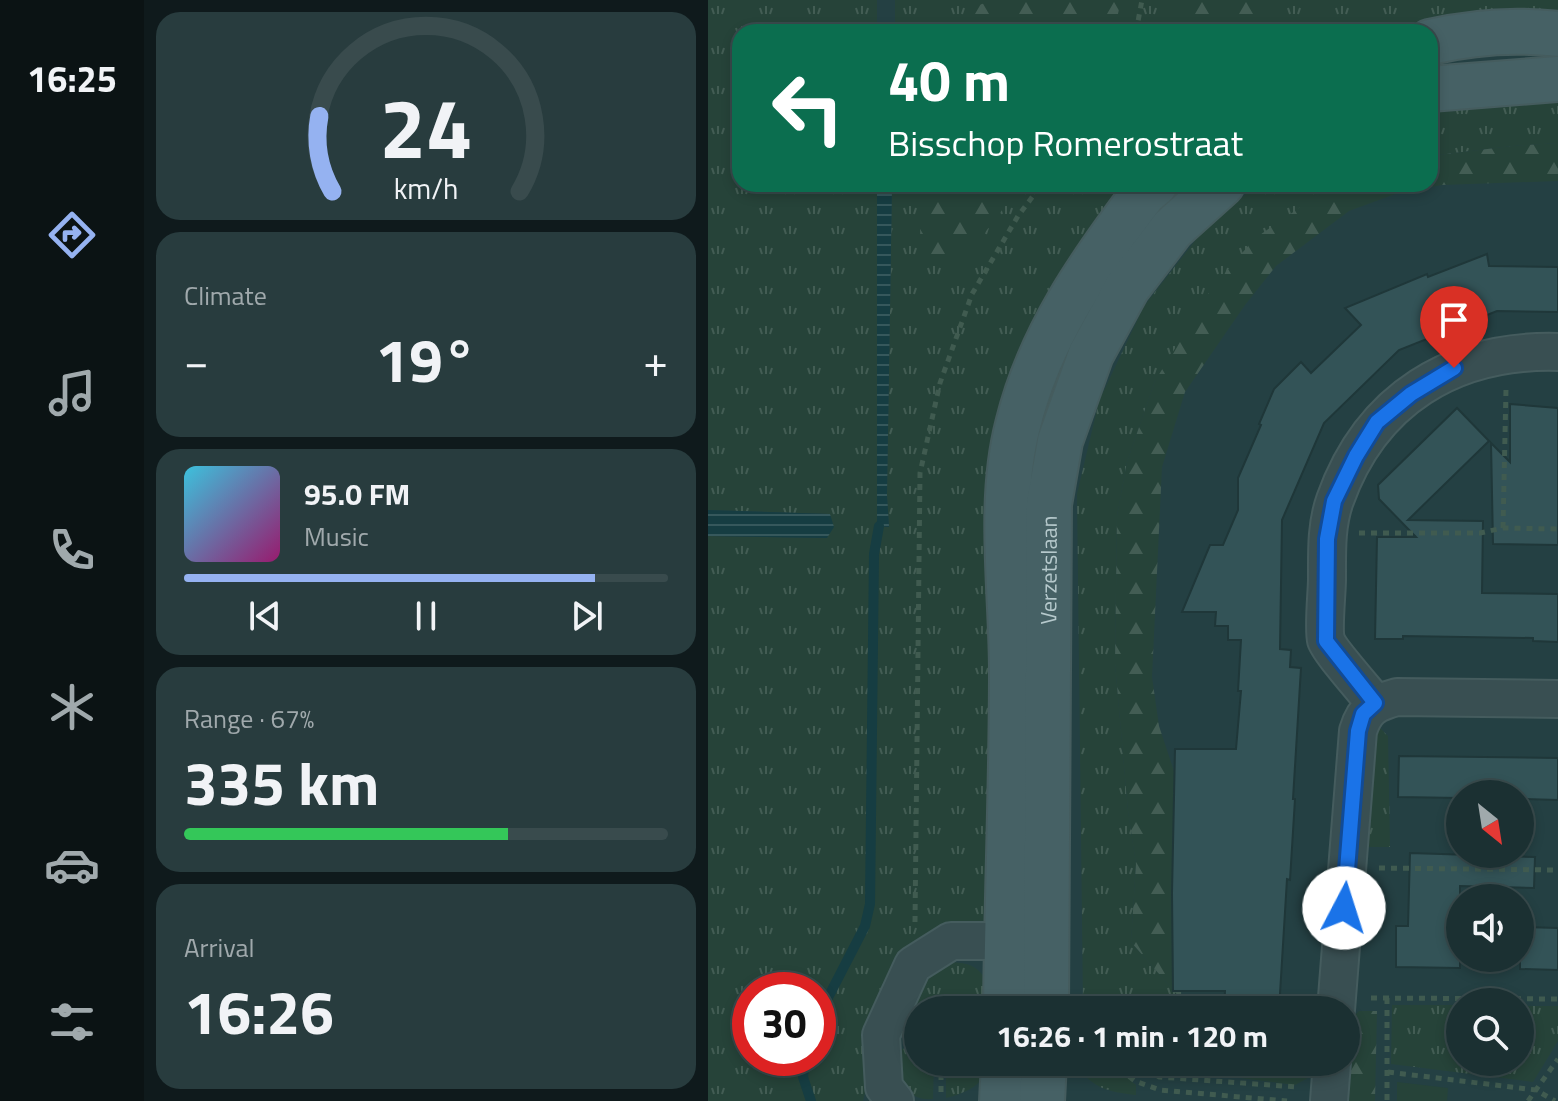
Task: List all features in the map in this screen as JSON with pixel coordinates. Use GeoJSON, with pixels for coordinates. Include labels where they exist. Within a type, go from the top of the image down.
{"type":"FeatureCollection","features":[{"type":"Feature","properties":{"kind":"main road"},"geometry":{"type":"LineString","coordinates":[[1438,40],[1469,33],[1530,31],[1558,34]]}},
{"type":"Feature","properties":{"kind":"main road"},"geometry":{"type":"LineString","coordinates":[[1438,88],[1558,79]]}},
{"type":"Feature","properties":{"kind":"main road","name":"Verzetslaan"},"geometry":{"type":"LineString","coordinates":[[1006,996],[1012,670],[1007,506],[1017,425],[1050,332],[1093,260],[1145,192]]}},
{"type":"Feature","properties":{"kind":"main road","name":"Verzetslaan"},"geometry":{"type":"LineString","coordinates":[[1046,996],[1049,504],[1060,441],[1091,354],[1127,288],[1172,229],[1213,192]]}},
{"type":"Feature","properties":{"kind":"main road"},"geometry":{"type":"LineString","coordinates":[[1002,1101],[1003,1076]]}},
{"type":"Feature","properties":{"kind":"main road"},"geometry":{"type":"LineString","coordinates":[[1042,1101],[1043,1076]]}},
{"type":"Feature","properties":{"kind":"street"},"geometry":{"type":"LineString","coordinates":[[1375,703],[1326,641],[1327,539],[1334,501],[1356,456],[1377,422],[1411,394],[1454,368],[1506,355],[1558,352]]}},
{"type":"Feature","properties":{"kind":"street"},"geometry":{"type":"LineString","coordinates":[[1337,996],[1358,731],[1363,714],[1375,703],[1397,697],[1558,699]]}},
{"type":"Feature","properties":{"kind":"street"},"geometry":{"type":"LineString","coordinates":[[895,1101],[884,1087],[881,1035],[913,965],[951,941],[1007,941]]}},
{"type":"Feature","properties":{"kind":"path"},"geometry":{"type":"LineString","coordinates":[[1138,24],[1142,0]]}},
{"type":"Feature","properties":{"kind":"path"},"geometry":{"type":"LineString","coordinates":[[913,965],[917,884],[920,473],[940,383],[972,294],[1018,216],[1036,192]]}},
{"type":"Feature","properties":{"kind":"path"},"geometry":{"type":"LineString","coordinates":[[1503,528],[1506,355]]}},
{"type":"Feature","properties":{"kind":"path"},"geometry":{"type":"LineString","coordinates":[[1327,539],[1369,531],[1480,533],[1503,528],[1558,529]]}},
{"type":"Feature","properties":{"kind":"path"},"geometry":{"type":"LineString","coordinates":[[1347,868],[1558,870]]}},
{"type":"Feature","properties":{"kind":"path"},"geometry":{"type":"LineString","coordinates":[[1387,998],[1387,1101]]}},
{"type":"Feature","properties":{"kind":"path"},"geometry":{"type":"LineString","coordinates":[[1360,1001],[1387,998],[1558,999]]}},
{"type":"Feature","properties":{"kind":"path"},"geometry":{"type":"LineString","coordinates":[[1528,1101],[1558,1059]]}},
{"type":"Feature","properties":{"kind":"path"},"geometry":{"type":"LineString","coordinates":[[1388,1072],[1536,1090],[1555,1101]]}},
{"type":"Feature","properties":{"kind":"path"},"geometry":{"type":"LineString","coordinates":[[941,1076],[941,1095]]}},
{"type":"Feature","properties":{"kind":"path"},"geometry":{"type":"LineString","coordinates":[[1128,1076],[1160,1090],[1287,1101]]}},
{"type":"Feature","properties":{"kind":"path"},"geometry":{"type":"LineString","coordinates":[[1158,1076],[1330,1084]]}},
{"type":"Feature","properties":{"kind":"green space"},"geometry":{"type":"Polygon","coordinates":[[[708,0],[877,0],[877,24],[732,24],[732,192],[877,192],[877,526],[889,527],[892,192],[1141,192],[1011,439],[1005,918],[955,924],[914,996],[904,996],[904,1013],[870,1072],[863,1101],[708,1101],[708,536],[827,538],[830,514],[708,510],[708,0]]]}},
{"type":"Feature","properties":{"kind":"green space"},"geometry":{"type":"Polygon","coordinates":[[[895,0],[1558,0],[1558,28],[1438,31],[1438,24],[895,24],[895,0]]]}},
{"type":"Feature","properties":{"kind":"green space"},"geometry":{"type":"Polygon","coordinates":[[[995,0],[1121,0],[1116,24],[960,24],[969,8],[995,0]]]}},
{"type":"Feature","properties":{"kind":"green space"},"geometry":{"type":"Polygon","coordinates":[[[1176,0],[1278,0],[1247,24],[1174,24],[1176,0]]]}},
{"type":"Feature","properties":{"kind":"green space"},"geometry":{"type":"Polygon","coordinates":[[[1558,97],[1558,143],[1438,155],[1438,110],[1469,103],[1558,97]]]}},
{"type":"Feature","properties":{"kind":"green space"},"geometry":{"type":"Polygon","coordinates":[[[1558,143],[1558,181],[1438,186],[1438,155],[1558,143]]]}},
{"type":"Feature","properties":{"kind":"green space"},"geometry":{"type":"Polygon","coordinates":[[[919,192],[1016,192],[967,256],[921,268],[919,192]]]}},
{"type":"Feature","properties":{"kind":"green space"},"geometry":{"type":"Polygon","coordinates":[[[1248,192],[1325,192],[1315,197],[1155,381],[1127,462],[1117,516],[1115,663],[1128,811],[1136,864],[1131,942],[1178,996],[1083,996],[1077,494],[1099,401],[1144,306],[1205,228],[1248,192]]]}},
{"type":"Feature","properties":{"kind":"green space"},"geometry":{"type":"Polygon","coordinates":[[[1325,192],[1404,192],[1349,211],[1276,266],[1185,392],[1162,467],[1152,677],[1159,726],[1178,783],[1182,927],[1181,996],[1178,996],[1131,942],[1136,864],[1128,811],[1115,663],[1117,516],[1127,462],[1155,381],[1210,291],[1254,239],[1325,192]]]}},
{"type":"Feature","properties":{"kind":"green space"},"geometry":{"type":"Polygon","coordinates":[[[1377,725],[1388,736],[1390,847],[1361,847],[1377,725]]]}},
{"type":"Feature","properties":{"kind":"green space"},"geometry":{"type":"Polygon","coordinates":[[[951,962],[963,963],[983,975],[989,996],[916,996],[926,975],[951,962]]]}},
{"type":"Feature","properties":{"kind":"green space"},"geometry":{"type":"Polygon","coordinates":[[[1392,1005],[1446,1005],[1446,1071],[1391,1064],[1392,1005]]]}},
{"type":"Feature","properties":{"kind":"green space"},"geometry":{"type":"Polygon","coordinates":[[[1534,1006],[1558,1006],[1558,1041],[1533,1082],[1486,1076],[1534,1076],[1534,1006]]]}},
{"type":"Feature","properties":{"kind":"green space"},"geometry":{"type":"Polygon","coordinates":[[[1360,1011],[1377,1011],[1375,1101],[1340,1101],[1344,1076],[1360,1076],[1360,1011]]]}},
{"type":"Feature","properties":{"kind":"green space"},"geometry":{"type":"Polygon","coordinates":[[[904,1048],[904,1076],[934,1076],[933,1099],[916,1097],[905,1088],[892,1059],[897,1051],[904,1048]]]}},
{"type":"Feature","properties":{"kind":"green space"},"geometry":{"type":"Polygon","coordinates":[[[946,1076],[984,1076],[974,1086],[946,1098],[946,1076]]]}},
{"type":"Feature","properties":{"kind":"green space"},"geometry":{"type":"Polygon","coordinates":[[[1085,1076],[1125,1076],[1136,1085],[1136,1095],[1101,1087],[1085,1076]]]}},
{"type":"Feature","properties":{"kind":"green space"},"geometry":{"type":"Polygon","coordinates":[[[1224,1076],[1308,1076],[1295,1085],[1224,1076]]]}},
{"type":"Feature","properties":{"kind":"green space"},"geometry":{"type":"Polygon","coordinates":[[[1397,1082],[1448,1088],[1447,1101],[1397,1101],[1397,1082]]]}},
{"type":"Feature","properties":{"kind":"water"},"geometry":{"type":"Polygon","coordinates":[[[877,192],[892,192],[889,527],[877,526],[877,192]]]}},
{"type":"Feature","properties":{"kind":"water"},"geometry":{"type":"Polygon","coordinates":[[[708,510],[830,514],[834,527],[827,538],[708,536],[708,510]]]}},
{"type":"Feature","properties":{"kind":"building"},"geometry":{"type":"Polygon","coordinates":[[[1487,254],[1489,266],[1558,267],[1558,312],[1497,311],[1399,350],[1324,423],[1282,520],[1280,649],[1291,650],[1290,667],[1301,668],[1290,880],[1287,879],[1280,996],[1225,996],[1225,991],[1173,991],[1175,749],[1236,749],[1241,691],[1238,691],[1241,640],[1228,640],[1228,626],[1215,626],[1216,612],[1182,612],[1210,545],[1223,545],[1238,510],[1238,478],[1274,389],[1301,362],[1311,373],[1361,325],[1345,308],[1427,274],[1428,277],[1487,254]]]}},
{"type":"Feature","properties":{"kind":"building"},"geometry":{"type":"Polygon","coordinates":[[[1510,404],[1558,408],[1558,545],[1493,544],[1491,443],[1510,462],[1510,404]]]}},
{"type":"Feature","properties":{"kind":"building"},"geometry":{"type":"Polygon","coordinates":[[[1457,408],[1489,441],[1408,520],[1483,521],[1482,593],[1558,594],[1558,642],[1533,641],[1533,638],[1403,636],[1403,639],[1375,639],[1377,537],[1416,537],[1379,499],[1378,485],[1457,408]]]}},
{"type":"Feature","properties":{"kind":"building"},"geometry":{"type":"Polygon","coordinates":[[[1399,756],[1558,758],[1558,800],[1534,799],[1534,780],[1446,780],[1446,798],[1398,797],[1399,756]]]}},
{"type":"Feature","properties":{"kind":"building"},"geometry":{"type":"Polygon","coordinates":[[[1410,853],[1446,854],[1446,868],[1534,868],[1535,857],[1534,888],[1534,884],[1446,884],[1446,968],[1396,967],[1396,926],[1408,926],[1410,853]]]}},
{"type":"Feature","properties":{"kind":"building"},"geometry":{"type":"Polygon","coordinates":[[[1534,927],[1558,928],[1558,970],[1534,969],[1534,927]]]}},
{"type":"Feature","properties":{"kind":"waterway"},"geometry":{"type":"LineString","coordinates":[[836,982],[865,926],[870,904],[874,554],[879,526]]}},
{"type":"Feature","properties":{"kind":"waterway"},"geometry":{"type":"LineString","coordinates":[[803,1076],[811,1101]]}},
{"type":"Feature","properties":{"kind":"route"},"geometry":{"type":"LineString","coordinates":[[1344,908],[1358,731],[1363,714],[1375,703],[1326,641],[1327,539],[1334,501],[1377,422],[1411,394],[1454,368]]}}]}
